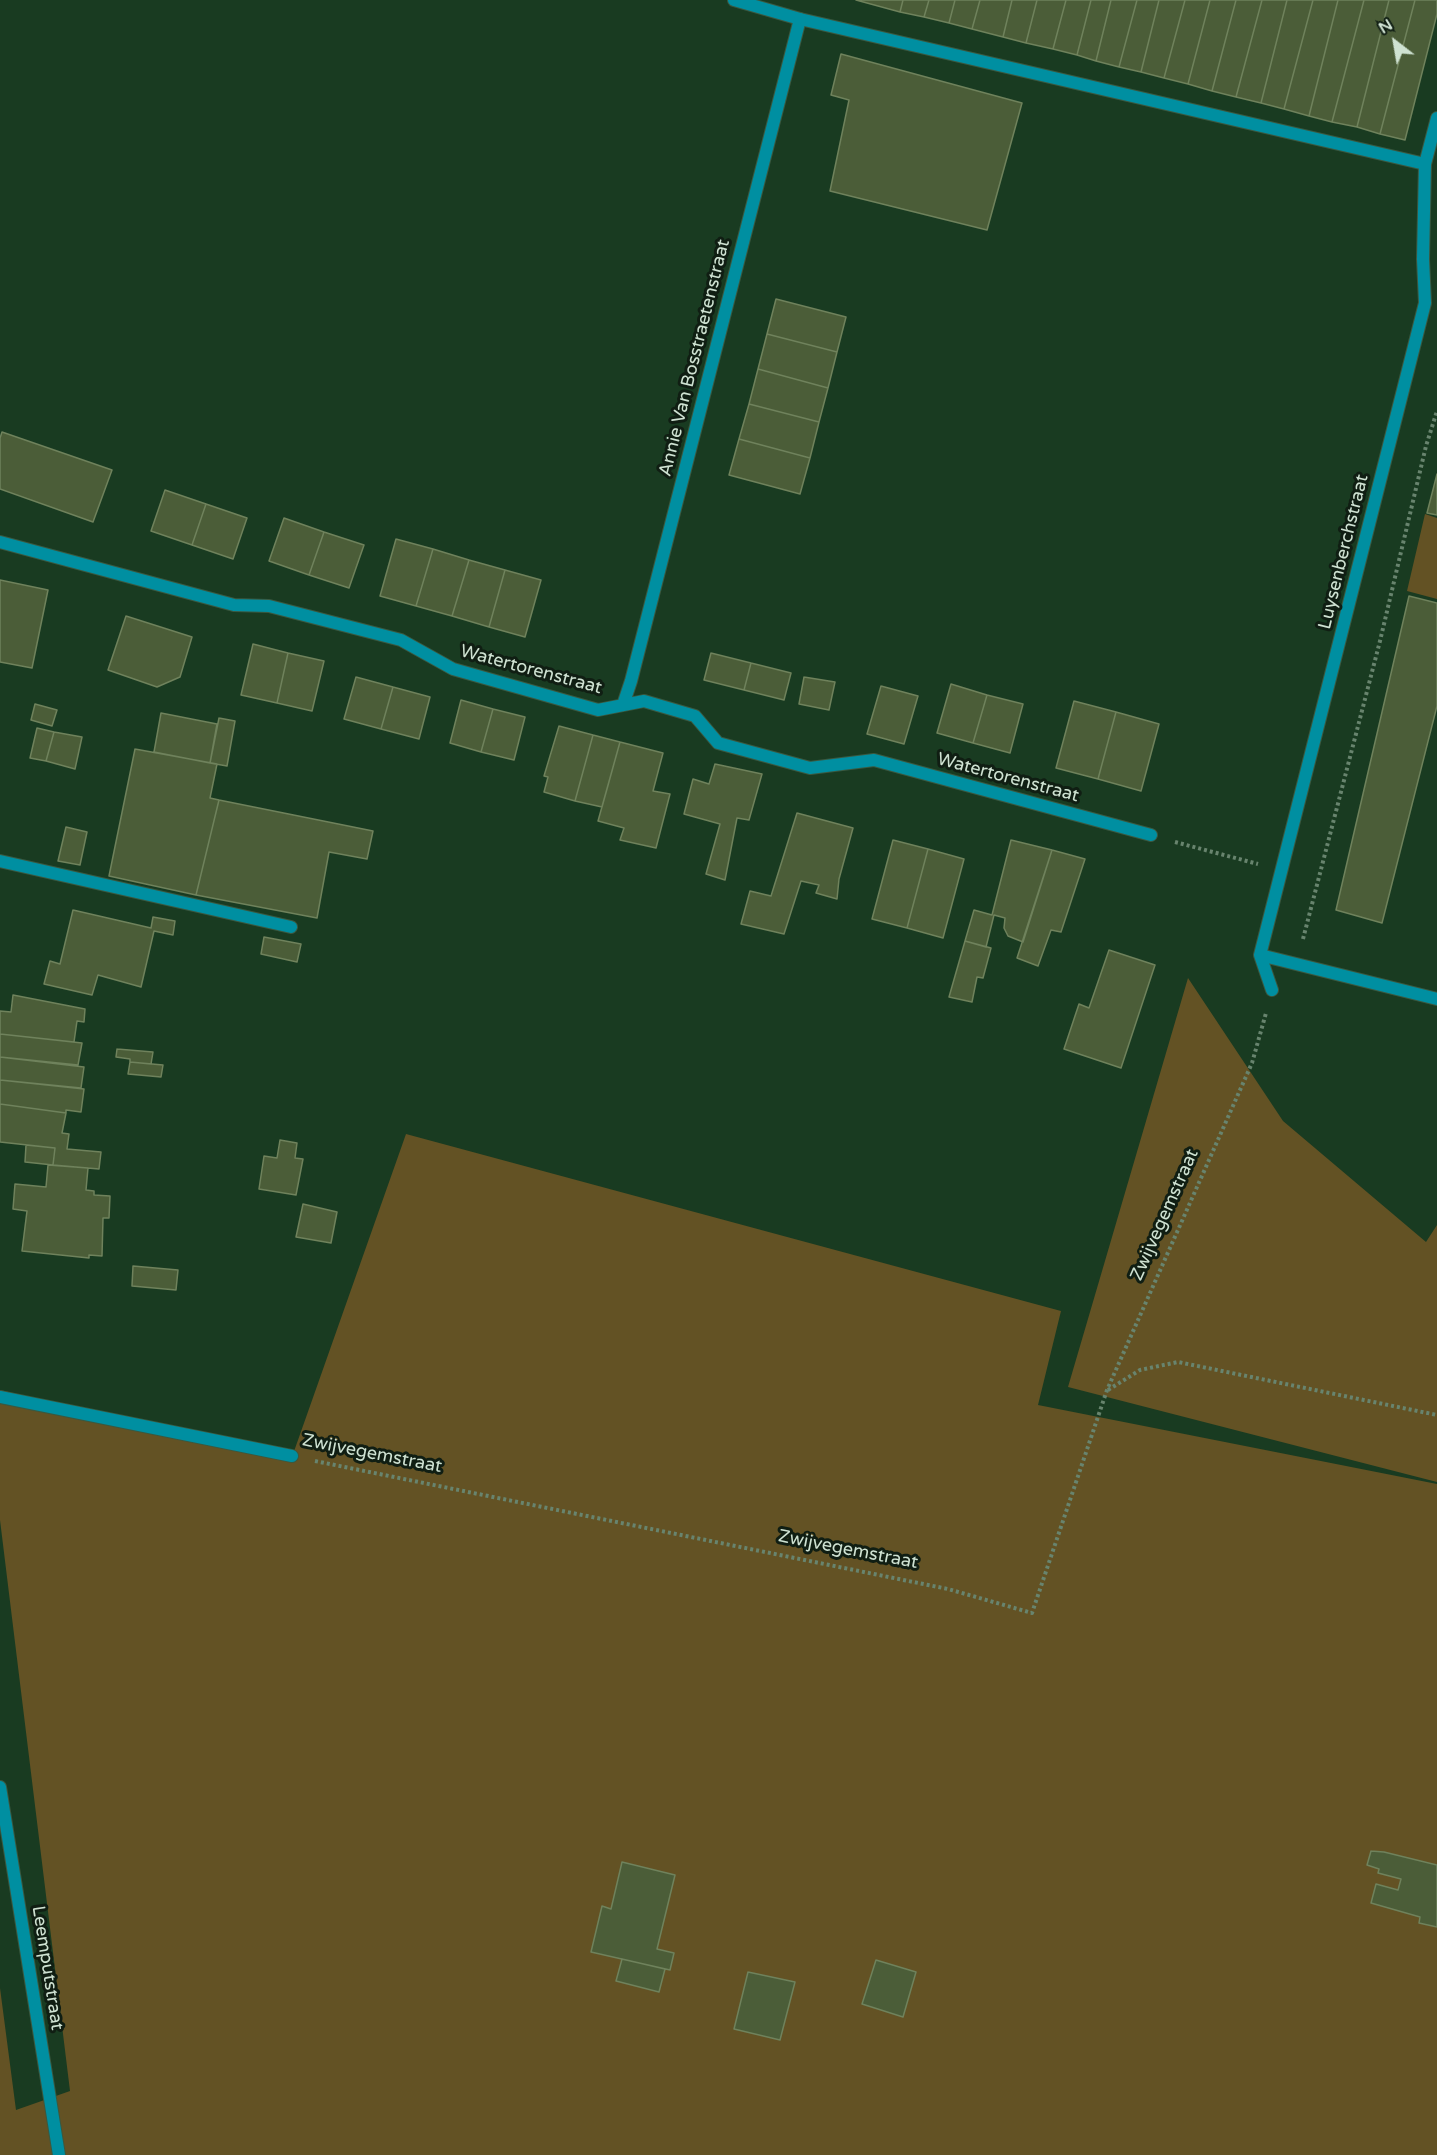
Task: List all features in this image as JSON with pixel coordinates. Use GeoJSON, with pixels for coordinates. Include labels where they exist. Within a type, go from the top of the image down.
{"type":"FeatureCollection","features":[{"type":"Feature","properties":{"kind":"street"},"geometry":{"type":"LineString","coordinates":[[734,0],[800,19],[1425,164]]}},
{"type":"Feature","properties":{"kind":"street","name":"Annie Van Bosstraetenstraat"},"geometry":{"type":"LineString","coordinates":[[623,705],[800,19]]}},
{"type":"Feature","properties":{"kind":"street","name":"Luysenberchstraat"},"geometry":{"type":"LineString","coordinates":[[1260,954],[1425,303],[1423,259],[1425,164],[1437,118]]}},
{"type":"Feature","properties":{"kind":"street","name":"Watertorenstraat"},"geometry":{"type":"LineString","coordinates":[[0,542],[234,605],[269,606],[401,640],[453,669],[598,710],[644,701],[695,717],[718,743],[810,768],[874,760],[1151,835]]}},
{"type":"Feature","properties":{"kind":"street"},"geometry":{"type":"LineString","coordinates":[[0,861],[291,927]]}},
{"type":"Feature","properties":{"kind":"street"},"geometry":{"type":"LineString","coordinates":[[1260,954],[1437,999]]}},
{"type":"Feature","properties":{"kind":"street"},"geometry":{"type":"LineString","coordinates":[[1260,954],[1272,990]]}},
{"type":"Feature","properties":{"kind":"street","name":"Zwijvegemstraat"},"geometry":{"type":"LineString","coordinates":[[0,1397],[292,1456]]}},
{"type":"Feature","properties":{"kind":"street","name":"Leemputstraat"},"geometry":{"type":"LineString","coordinates":[[0,1786],[59,2155]]}},
{"type":"Feature","properties":{"kind":"path"},"geometry":{"type":"LineString","coordinates":[[1296,964],[1380,641],[1426,446],[1437,411]]}},
{"type":"Feature","properties":{"kind":"path"},"geometry":{"type":"LineString","coordinates":[[1151,835],[1261,866]]}},
{"type":"Feature","properties":{"kind":"path","name":"Zwijvegemstraat"},"geometry":{"type":"LineString","coordinates":[[292,1456],[948,1589],[1032,1613],[1107,1390],[1252,1063],[1272,990]]}},
{"type":"Feature","properties":{"kind":"path"},"geometry":{"type":"LineString","coordinates":[[1107,1390],[1140,1370],[1178,1362],[1437,1415]]}},
{"type":"Feature","properties":{"kind":"shaded area"},"geometry":{"type":"Polygon","coordinates":[[[1425,514],[1437,518],[1437,599],[1407,591],[1425,514]]]}},
{"type":"Feature","properties":{"kind":"shaded area"},"geometry":{"type":"Polygon","coordinates":[[[1188,978],[1283,1121],[1426,1242],[1437,1225],[1437,1482],[1068,1387],[1188,978]]]}},
{"type":"Feature","properties":{"kind":"shaded area"},"geometry":{"type":"Polygon","coordinates":[[[406,1134],[1061,1311],[1038,1405],[1437,1484],[1437,2155],[0,2155],[0,1988],[16,2110],[70,2091],[0,1520],[0,1390],[292,1457],[406,1134]]]}},
{"type":"Feature","properties":{"kind":"building"},"geometry":{"type":"Polygon","coordinates":[[[856,0],[903,0],[900,12],[856,0]]]}},
{"type":"Feature","properties":{"kind":"building"},"geometry":{"type":"Polygon","coordinates":[[[903,0],[929,0],[924,17],[900,12],[903,0]]]}},
{"type":"Feature","properties":{"kind":"building"},"geometry":{"type":"Polygon","coordinates":[[[929,0],[955,0],[949,23],[924,17],[929,0]]]}},
{"type":"Feature","properties":{"kind":"building"},"geometry":{"type":"Polygon","coordinates":[[[955,0],[980,0],[972,29],[949,23],[955,0]]]}},
{"type":"Feature","properties":{"kind":"building"},"geometry":{"type":"Polygon","coordinates":[[[980,0],[1012,0],[1003,37],[972,29],[980,0]]]}},
{"type":"Feature","properties":{"kind":"building"},"geometry":{"type":"Polygon","coordinates":[[[1012,0],[1037,0],[1026,43],[1003,37],[1012,0]]]}},
{"type":"Feature","properties":{"kind":"building"},"geometry":{"type":"Polygon","coordinates":[[[1037,0],[1066,0],[1053,49],[1026,43],[1037,0]]]}},
{"type":"Feature","properties":{"kind":"building"},"geometry":{"type":"Polygon","coordinates":[[[1066,0],[1091,0],[1077,55],[1053,49],[1066,0]]]}},
{"type":"Feature","properties":{"kind":"building"},"geometry":{"type":"Polygon","coordinates":[[[1091,0],[1111,0],[1096,61],[1077,55],[1091,0]]]}},
{"type":"Feature","properties":{"kind":"building"},"geometry":{"type":"Polygon","coordinates":[[[1111,0],[1137,0],[1119,67],[1096,61],[1111,0]]]}},
{"type":"Feature","properties":{"kind":"building"},"geometry":{"type":"Polygon","coordinates":[[[1137,0],[1159,0],[1141,72],[1119,67],[1137,0]]]}},
{"type":"Feature","properties":{"kind":"building"},"geometry":{"type":"Polygon","coordinates":[[[1159,0],[1185,0],[1164,78],[1141,72],[1159,0]]]}},
{"type":"Feature","properties":{"kind":"building"},"geometry":{"type":"Polygon","coordinates":[[[1185,0],[1210,0],[1188,84],[1164,78],[1185,0]]]}},
{"type":"Feature","properties":{"kind":"building"},"geometry":{"type":"Polygon","coordinates":[[[1210,0],[1236,0],[1212,91],[1188,84],[1210,0]]]}},
{"type":"Feature","properties":{"kind":"building"},"geometry":{"type":"Polygon","coordinates":[[[1236,0],[1262,0],[1236,97],[1212,91],[1236,0]]]}},
{"type":"Feature","properties":{"kind":"building"},"geometry":{"type":"Polygon","coordinates":[[[1262,0],[1287,0],[1261,103],[1236,97],[1262,0]]]}},
{"type":"Feature","properties":{"kind":"building"},"geometry":{"type":"Polygon","coordinates":[[[1287,0],[1313,0],[1284,109],[1261,103],[1287,0]]]}},
{"type":"Feature","properties":{"kind":"building"},"geometry":{"type":"Polygon","coordinates":[[[1313,0],[1338,0],[1309,116],[1284,109],[1313,0]]]}},
{"type":"Feature","properties":{"kind":"building"},"geometry":{"type":"Polygon","coordinates":[[[1338,0],[1364,0],[1332,122],[1309,116],[1338,0]]]}},
{"type":"Feature","properties":{"kind":"building"},"geometry":{"type":"Polygon","coordinates":[[[1364,0],[1389,0],[1357,127],[1332,122],[1364,0]]]}},
{"type":"Feature","properties":{"kind":"building"},"geometry":{"type":"Polygon","coordinates":[[[1389,0],[1415,0],[1380,134],[1357,127],[1389,0]]]}},
{"type":"Feature","properties":{"kind":"building"},"geometry":{"type":"Polygon","coordinates":[[[1415,0],[1437,0],[1437,14],[1405,140],[1380,134],[1415,0]]]}},
{"type":"Feature","properties":{"kind":"building"},"geometry":{"type":"Polygon","coordinates":[[[841,54],[1022,103],[987,230],[830,191],[849,100],[831,95],[841,54]]]}},
{"type":"Feature","properties":{"kind":"building"},"geometry":{"type":"Polygon","coordinates":[[[776,299],[846,317],[837,352],[767,334],[776,299]]]}},
{"type":"Feature","properties":{"kind":"building"},"geometry":{"type":"Polygon","coordinates":[[[767,334],[837,352],[828,388],[758,369],[767,334]]]}},
{"type":"Feature","properties":{"kind":"building"},"geometry":{"type":"Polygon","coordinates":[[[758,369],[828,388],[819,422],[749,404],[758,369]]]}},
{"type":"Feature","properties":{"kind":"building"},"geometry":{"type":"Polygon","coordinates":[[[749,404],[819,422],[810,458],[739,439],[749,404]]]}},
{"type":"Feature","properties":{"kind":"building"},"geometry":{"type":"Polygon","coordinates":[[[2,432],[112,470],[93,522],[0,489],[2,432]]]}},
{"type":"Feature","properties":{"kind":"building"},"geometry":{"type":"Polygon","coordinates":[[[739,439],[810,458],[800,494],[729,475],[739,439]]]}},
{"type":"Feature","properties":{"kind":"building"},"geometry":{"type":"Polygon","coordinates":[[[1437,474],[1437,515],[1427,513],[1437,474]]]}},
{"type":"Feature","properties":{"kind":"building"},"geometry":{"type":"Polygon","coordinates":[[[165,490],[206,504],[192,545],[151,531],[165,490]]]}},
{"type":"Feature","properties":{"kind":"building"},"geometry":{"type":"Polygon","coordinates":[[[206,504],[247,518],[233,559],[192,545],[206,504]]]}},
{"type":"Feature","properties":{"kind":"building"},"geometry":{"type":"Polygon","coordinates":[[[284,518],[324,532],[309,575],[269,561],[284,518]]]}},
{"type":"Feature","properties":{"kind":"building"},"geometry":{"type":"Polygon","coordinates":[[[324,532],[364,545],[349,588],[309,575],[324,532]]]}},
{"type":"Feature","properties":{"kind":"building"},"geometry":{"type":"Polygon","coordinates":[[[396,539],[433,549],[416,606],[380,596],[396,539]]]}},
{"type":"Feature","properties":{"kind":"building"},"geometry":{"type":"Polygon","coordinates":[[[433,549],[469,560],[452,616],[416,606],[433,549]]]}},
{"type":"Feature","properties":{"kind":"building"},"geometry":{"type":"Polygon","coordinates":[[[469,560],[505,570],[489,627],[452,616],[469,560]]]}},
{"type":"Feature","properties":{"kind":"building"},"geometry":{"type":"Polygon","coordinates":[[[505,570],[541,580],[525,637],[489,627],[505,570]]]}},
{"type":"Feature","properties":{"kind":"building"},"geometry":{"type":"Polygon","coordinates":[[[0,580],[48,590],[32,668],[0,662],[0,580]]]}},
{"type":"Feature","properties":{"kind":"building"},"geometry":{"type":"Polygon","coordinates":[[[1409,596],[1437,603],[1437,706],[1382,923],[1336,910],[1409,596]]]}},
{"type":"Feature","properties":{"kind":"building"},"geometry":{"type":"Polygon","coordinates":[[[126,616],[192,637],[180,677],[157,687],[108,670],[126,616]]]}},
{"type":"Feature","properties":{"kind":"building"},"geometry":{"type":"Polygon","coordinates":[[[253,644],[288,653],[277,703],[241,695],[253,644]]]}},
{"type":"Feature","properties":{"kind":"building"},"geometry":{"type":"Polygon","coordinates":[[[288,653],[324,661],[312,711],[277,703],[288,653]]]}},
{"type":"Feature","properties":{"kind":"building"},"geometry":{"type":"Polygon","coordinates":[[[711,653],[751,663],[744,690],[704,680],[711,653]]]}},
{"type":"Feature","properties":{"kind":"building"},"geometry":{"type":"Polygon","coordinates":[[[751,663],[791,673],[784,700],[744,690],[751,663]]]}},
{"type":"Feature","properties":{"kind":"building"},"geometry":{"type":"Polygon","coordinates":[[[356,677],[393,687],[381,729],[344,719],[356,677]]]}},
{"type":"Feature","properties":{"kind":"building"},"geometry":{"type":"Polygon","coordinates":[[[804,677],[835,682],[829,710],[799,704],[804,677]]]}},
{"type":"Feature","properties":{"kind":"building"},"geometry":{"type":"Polygon","coordinates":[[[951,684],[987,695],[973,743],[937,733],[951,684]]]}},
{"type":"Feature","properties":{"kind":"building"},"geometry":{"type":"Polygon","coordinates":[[[881,686],[918,696],[904,744],[867,734],[881,686]]]}},
{"type":"Feature","properties":{"kind":"building"},"geometry":{"type":"Polygon","coordinates":[[[393,687],[430,697],[419,739],[381,729],[393,687]]]}},
{"type":"Feature","properties":{"kind":"building"},"geometry":{"type":"Polygon","coordinates":[[[987,695],[1023,704],[1010,753],[973,743],[987,695]]]}},
{"type":"Feature","properties":{"kind":"building"},"geometry":{"type":"Polygon","coordinates":[[[461,700],[493,709],[481,752],[450,743],[461,700]]]}},
{"type":"Feature","properties":{"kind":"building"},"geometry":{"type":"Polygon","coordinates":[[[1074,701],[1116,712],[1098,779],[1056,768],[1074,701]]]}},
{"type":"Feature","properties":{"kind":"building"},"geometry":{"type":"Polygon","coordinates":[[[35,704],[57,710],[52,726],[31,720],[35,704]]]}},
{"type":"Feature","properties":{"kind":"building"},"geometry":{"type":"Polygon","coordinates":[[[493,709],[525,717],[514,760],[481,752],[493,709]]]}},
{"type":"Feature","properties":{"kind":"building"},"geometry":{"type":"Polygon","coordinates":[[[1116,712],[1159,724],[1141,791],[1098,779],[1116,712]]]}},
{"type":"Feature","properties":{"kind":"building"},"geometry":{"type":"Polygon","coordinates":[[[161,713],[217,724],[210,763],[154,752],[161,713]]]}},
{"type":"Feature","properties":{"kind":"building"},"geometry":{"type":"Polygon","coordinates":[[[219,718],[235,721],[227,766],[210,763],[219,718]]]}},
{"type":"Feature","properties":{"kind":"building"},"geometry":{"type":"Polygon","coordinates":[[[559,726],[593,735],[575,801],[544,792],[548,777],[544,776],[559,726]]]}},
{"type":"Feature","properties":{"kind":"building"},"geometry":{"type":"Polygon","coordinates":[[[37,728],[54,732],[46,761],[30,758],[37,728]]]}},
{"type":"Feature","properties":{"kind":"building"},"geometry":{"type":"Polygon","coordinates":[[[54,732],[82,737],[75,769],[46,761],[54,732]]]}},
{"type":"Feature","properties":{"kind":"building"},"geometry":{"type":"Polygon","coordinates":[[[593,735],[620,742],[602,807],[575,801],[593,735]]]}},
{"type":"Feature","properties":{"kind":"building"},"geometry":{"type":"Polygon","coordinates":[[[620,742],[663,753],[653,791],[670,794],[656,848],[620,840],[624,828],[598,821],[620,742]]]}},
{"type":"Feature","properties":{"kind":"building"},"geometry":{"type":"Polygon","coordinates":[[[135,749],[217,764],[210,798],[219,800],[196,895],[109,876],[135,749]]]}},
{"type":"Feature","properties":{"kind":"building"},"geometry":{"type":"Polygon","coordinates":[[[715,764],[762,774],[749,820],[737,818],[725,880],[706,874],[720,824],[684,814],[693,779],[709,784],[715,764]]]}},
{"type":"Feature","properties":{"kind":"building"},"geometry":{"type":"Polygon","coordinates":[[[219,800],[373,831],[367,859],[329,852],[317,918],[196,895],[219,800]]]}},
{"type":"Feature","properties":{"kind":"building"},"geometry":{"type":"Polygon","coordinates":[[[797,813],[853,828],[839,879],[837,899],[816,893],[819,885],[801,881],[784,934],[741,924],[750,891],[771,896],[797,813]]]}},
{"type":"Feature","properties":{"kind":"building"},"geometry":{"type":"Polygon","coordinates":[[[66,827],[87,832],[80,865],[58,861],[66,827]]]}},
{"type":"Feature","properties":{"kind":"building"},"geometry":{"type":"Polygon","coordinates":[[[893,840],[928,849],[907,928],[872,919],[893,840]]]}},
{"type":"Feature","properties":{"kind":"building"},"geometry":{"type":"Polygon","coordinates":[[[1011,840],[1052,850],[1023,942],[1008,936],[1004,928],[1005,918],[994,915],[986,947],[965,941],[974,910],[992,915],[1011,840]]]}},
{"type":"Feature","properties":{"kind":"building"},"geometry":{"type":"Polygon","coordinates":[[[928,849],[964,859],[943,938],[907,928],[928,849]]]}},
{"type":"Feature","properties":{"kind":"building"},"geometry":{"type":"Polygon","coordinates":[[[1052,850],[1085,859],[1061,932],[1051,930],[1038,966],[1017,958],[1052,850]]]}},
{"type":"Feature","properties":{"kind":"building"},"geometry":{"type":"Polygon","coordinates":[[[73,910],[151,928],[153,917],[175,921],[173,935],[154,931],[141,987],[98,975],[92,995],[44,984],[50,961],[60,964],[73,910]]]}},
{"type":"Feature","properties":{"kind":"building"},"geometry":{"type":"Polygon","coordinates":[[[264,937],[301,944],[297,962],[261,954],[264,937]]]}},
{"type":"Feature","properties":{"kind":"building"},"geometry":{"type":"Polygon","coordinates":[[[965,941],[991,948],[983,978],[977,977],[972,1002],[949,997],[965,941]]]}},
{"type":"Feature","properties":{"kind":"building"},"geometry":{"type":"Polygon","coordinates":[[[1109,950],[1155,965],[1121,1068],[1064,1049],[1079,1004],[1089,1008],[1109,950]]]}},
{"type":"Feature","properties":{"kind":"building"},"geometry":{"type":"Polygon","coordinates":[[[13,995],[85,1009],[84,1022],[77,1021],[74,1042],[0,1034],[0,1011],[11,1012],[13,995]]]}},
{"type":"Feature","properties":{"kind":"building"},"geometry":{"type":"Polygon","coordinates":[[[0,1034],[82,1043],[78,1065],[0,1057],[0,1034]]]}},
{"type":"Feature","properties":{"kind":"building"},"geometry":{"type":"Polygon","coordinates":[[[117,1049],[153,1052],[151,1064],[130,1062],[130,1059],[116,1057],[117,1049]]]}},
{"type":"Feature","properties":{"kind":"building"},"geometry":{"type":"Polygon","coordinates":[[[0,1057],[84,1067],[81,1088],[0,1080],[0,1057]]]}},
{"type":"Feature","properties":{"kind":"building"},"geometry":{"type":"Polygon","coordinates":[[[130,1062],[163,1065],[161,1077],[128,1074],[130,1062]]]}},
{"type":"Feature","properties":{"kind":"building"},"geometry":{"type":"Polygon","coordinates":[[[0,1080],[84,1089],[81,1112],[66,1110],[66,1113],[0,1104],[0,1080]]]}},
{"type":"Feature","properties":{"kind":"building"},"geometry":{"type":"Polygon","coordinates":[[[0,1104],[66,1113],[62,1133],[69,1134],[67,1149],[101,1152],[99,1169],[53,1165],[55,1148],[0,1142],[0,1104]]]}},
{"type":"Feature","properties":{"kind":"building"},"geometry":{"type":"Polygon","coordinates":[[[280,1140],[297,1143],[295,1158],[303,1159],[296,1195],[259,1189],[264,1156],[277,1158],[280,1140]]]}},
{"type":"Feature","properties":{"kind":"building"},"geometry":{"type":"Polygon","coordinates":[[[26,1145],[55,1148],[53,1165],[25,1162],[26,1145]]]}},
{"type":"Feature","properties":{"kind":"building"},"geometry":{"type":"Polygon","coordinates":[[[48,1165],[88,1168],[86,1190],[94,1191],[94,1195],[110,1196],[109,1218],[103,1218],[102,1256],[89,1255],[89,1258],[22,1251],[27,1211],[13,1209],[15,1184],[46,1187],[48,1165]]]}},
{"type":"Feature","properties":{"kind":"building"},"geometry":{"type":"Polygon","coordinates":[[[303,1204],[337,1212],[331,1243],[296,1237],[303,1204]]]}},
{"type":"Feature","properties":{"kind":"building"},"geometry":{"type":"Polygon","coordinates":[[[133,1266],[178,1270],[176,1290],[132,1286],[133,1266]]]}},
{"type":"Feature","properties":{"kind":"building"},"geometry":{"type":"Polygon","coordinates":[[[1371,1851],[1437,1865],[1437,1927],[1419,1923],[1420,1917],[1371,1903],[1376,1884],[1398,1890],[1401,1879],[1378,1873],[1379,1869],[1367,1865],[1371,1851]]]}},
{"type":"Feature","properties":{"kind":"building"},"geometry":{"type":"Polygon","coordinates":[[[622,1862],[675,1875],[657,1949],[674,1953],[670,1970],[591,1952],[602,1906],[611,1909],[622,1862]]]}},
{"type":"Feature","properties":{"kind":"building"},"geometry":{"type":"Polygon","coordinates":[[[622,1959],[665,1969],[659,1992],[616,1981],[622,1959]]]}},
{"type":"Feature","properties":{"kind":"building"},"geometry":{"type":"Polygon","coordinates":[[[876,1960],[916,1972],[903,2017],[862,2004],[876,1960]]]}},
{"type":"Feature","properties":{"kind":"building"},"geometry":{"type":"Polygon","coordinates":[[[748,1972],[795,1982],[780,2040],[734,2029],[748,1972]]]}}]}
